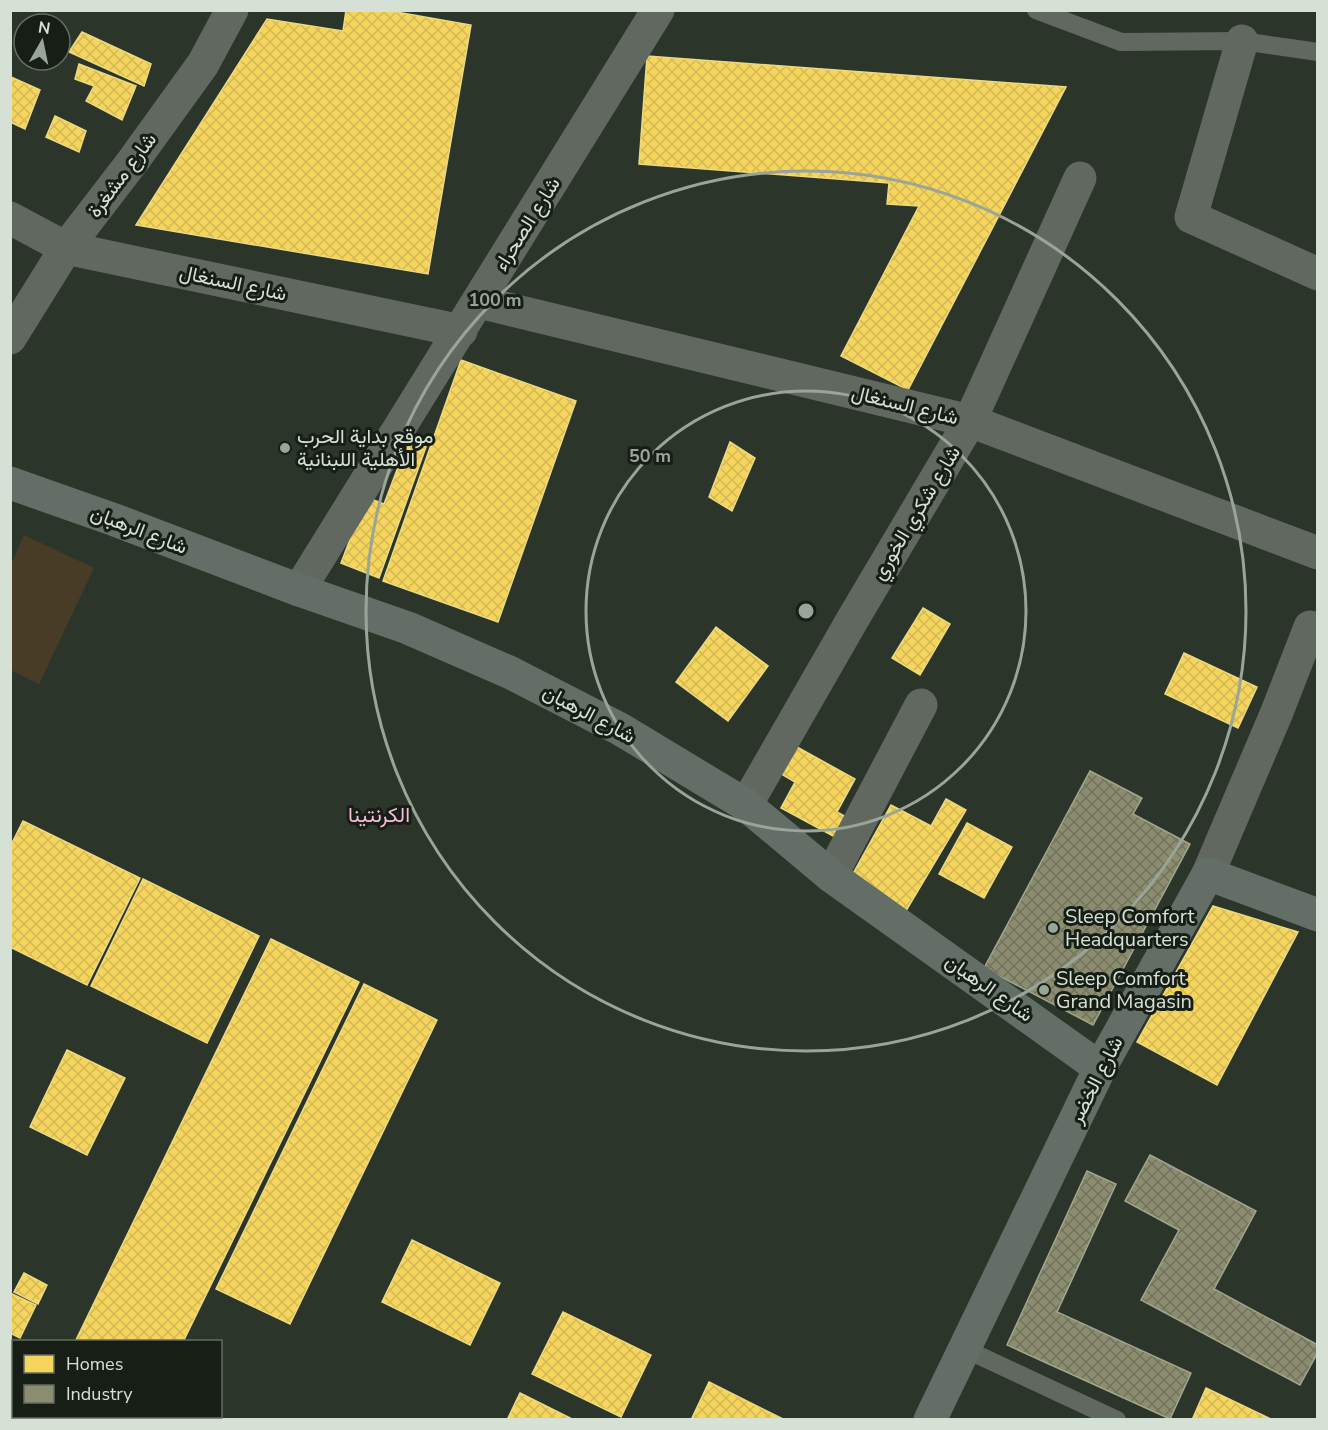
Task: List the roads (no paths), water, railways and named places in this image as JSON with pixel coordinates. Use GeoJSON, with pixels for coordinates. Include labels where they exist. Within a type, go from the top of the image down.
{"type":"FeatureCollection","features":[{"type":"Feature","properties":{"kind":"street","name":"شارع مشغرة"},"geometry":{"type":"LineString","coordinates":[[10,338],[66,248],[203,64],[232,10]]}},
{"type":"Feature","properties":{"kind":"street","name":"شارع الصحراء"},"geometry":{"type":"LineString","coordinates":[[299,590],[658,10]]}},
{"type":"Feature","properties":{"kind":"street"},"geometry":{"type":"LineString","coordinates":[[1242,41],[1191,217],[1317,274]]}},
{"type":"Feature","properties":{"kind":"street","name":"شارع شكري الخوري"},"geometry":{"type":"LineString","coordinates":[[746,805],[970,421],[1080,178]]}},
{"type":"Feature","properties":{"kind":"street","name":"شارع السنغال"},"geometry":{"type":"LineString","coordinates":[[10,218],[66,248],[461,331]]}},
{"type":"Feature","properties":{"kind":"street","name":"شارع السنغال"},"geometry":{"type":"LineString","coordinates":[[479,302],[970,421],[1317,553]]}},
{"type":"Feature","properties":{"kind":"street","name":"شارع الرهبان"},"geometry":{"type":"LineString","coordinates":[[10,483],[408,628],[509,672],[620,729],[746,805],[831,876],[1100,1068]]}},
{"type":"Feature","properties":{"kind":"street","name":"شارع الخضر"},"geometry":{"type":"LineString","coordinates":[[930,1419],[1100,1068],[1209,874],[1314,618]]}},
{"type":"Feature","properties":{"kind":"street"},"geometry":{"type":"LineString","coordinates":[[831,876],[921,705]]}},
{"type":"Feature","properties":{"kind":"street"},"geometry":{"type":"LineString","coordinates":[[1209,874],[1317,915]]}},
{"type":"Feature","properties":{"kind":"lane"},"geometry":{"type":"LineString","coordinates":[[1036,10],[1121,42],[1242,41],[1317,52]]}},
{"type":"Feature","properties":{"kind":"lane"},"geometry":{"type":"LineString","coordinates":[[963,1348],[1117,1419]]}},
{"type":"Feature","properties":{"kind":"place","name":"موقع بداية الحرب الأهلية اللبنانية"},"geometry":{"type":"Point","coordinates":[285,448]}},
{"type":"Feature","properties":{"kind":"place","name":"Sleep Comfort Headquarters"},"geometry":{"type":"Point","coordinates":[1053,928]}},
{"type":"Feature","properties":{"kind":"place","name":"Sleep Comfort Grand Magasin"},"geometry":{"type":"Point","coordinates":[1044,990]}},
{"type":"Feature","properties":{"kind":"district","name":"الكرنتينا"},"geometry":{"type":"Point","coordinates":[379,815]}}]}
